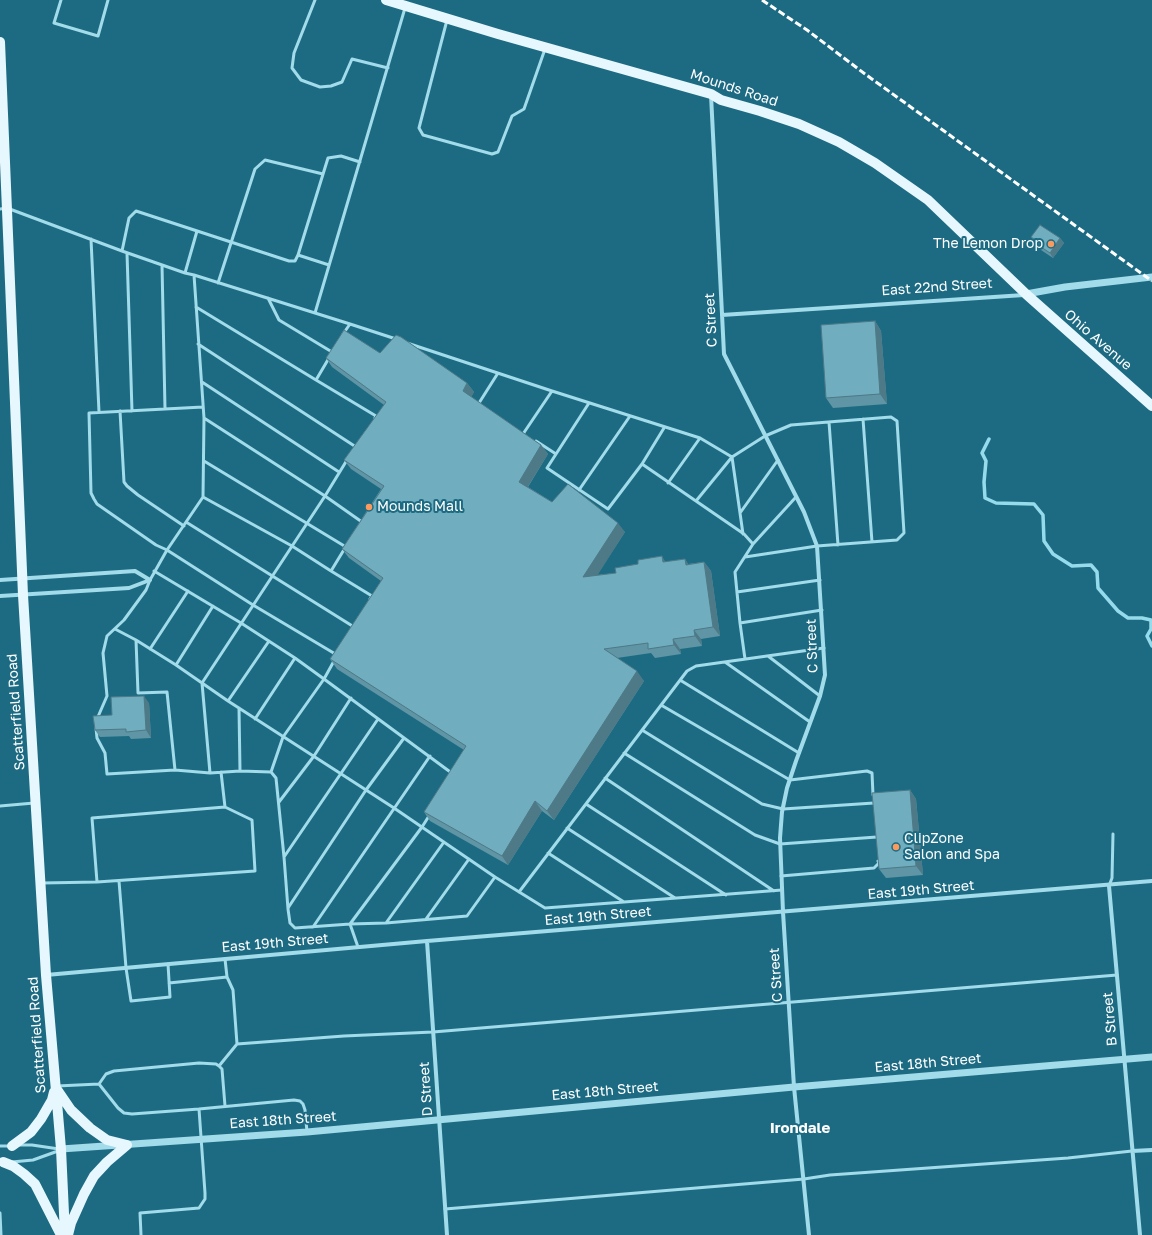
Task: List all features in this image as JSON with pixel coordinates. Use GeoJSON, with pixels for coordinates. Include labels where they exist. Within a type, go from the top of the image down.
{"type":"FeatureCollection","features":[{"type":"Feature","properties":{"kind":"main road","name":"Mounds Road"},"geometry":{"type":"LineString","coordinates":[[386,0],[711,94],[721,100],[799,124],[839,142],[875,163],[928,200],[1026,294]]}},
{"type":"Feature","properties":{"kind":"main road","name":"Scatterfield Road"},"geometry":{"type":"LineString","coordinates":[[0,42],[3,208],[22,578],[46,975],[61,1150],[66,1235]]}},
{"type":"Feature","properties":{"kind":"main road","name":"Ohio Avenue"},"geometry":{"type":"LineString","coordinates":[[1026,294],[1152,406]]}},
{"type":"Feature","properties":{"kind":"main road"},"geometry":{"type":"LineString","coordinates":[[55,1086],[71,1110],[90,1128],[107,1140],[127,1145]]}},
{"type":"Feature","properties":{"kind":"main road"},"geometry":{"type":"LineString","coordinates":[[12,1146],[31,1132],[41,1119],[52,1100],[55,1086]]}},
{"type":"Feature","properties":{"kind":"main road"},"geometry":{"type":"LineString","coordinates":[[66,1235],[84,1194],[94,1176],[107,1162],[127,1145]]}},
{"type":"Feature","properties":{"kind":"main road"},"geometry":{"type":"LineString","coordinates":[[1,1162],[12,1166],[35,1184],[61,1235]]}},
{"type":"Feature","properties":{"kind":"street","name":"C Street"},"geometry":{"type":"LineString","coordinates":[[711,94],[724,354],[804,512],[817,546],[820,580],[825,675],[820,696],[790,780],[783,809],[780,844],[794,1087],[809,1235]]}},
{"type":"Feature","properties":{"kind":"street","name":"East 22nd Street"},"geometry":{"type":"LineString","coordinates":[[722,315],[1026,294],[1065,286],[1152,277]]}},
{"type":"Feature","properties":{"kind":"street"},"geometry":{"type":"LineString","coordinates":[[0,580],[135,571],[150,580]]}},
{"type":"Feature","properties":{"kind":"street"},"geometry":{"type":"LineString","coordinates":[[0,596],[129,588],[150,580]]}},
{"type":"Feature","properties":{"kind":"street","name":"East 19th Street"},"geometry":{"type":"LineString","coordinates":[[46,975],[427,941],[1109,886],[1152,881]]}},
{"type":"Feature","properties":{"kind":"street","name":"B Street"},"geometry":{"type":"LineString","coordinates":[[1109,886],[1140,1235]]}},
{"type":"Feature","properties":{"kind":"street","name":"D Street"},"geometry":{"type":"LineString","coordinates":[[427,941],[447,1235]]}},
{"type":"Feature","properties":{"kind":"street","name":"East 18th Street"},"geometry":{"type":"LineString","coordinates":[[61,1150],[307,1132],[794,1087],[1152,1057]]}},
{"type":"Feature","properties":{"kind":"street"},"geometry":{"type":"LineString","coordinates":[[1132,1151],[1152,1150]]}},
{"type":"Feature","properties":{"kind":"lane"},"geometry":{"type":"LineString","coordinates":[[61,0],[54,23],[98,36],[108,0]]}},
{"type":"Feature","properties":{"kind":"lane"},"geometry":{"type":"LineString","coordinates":[[316,0],[294,53],[292,68],[301,80],[320,87],[332,86],[342,82],[352,59],[388,68]]}},
{"type":"Feature","properties":{"kind":"lane"},"geometry":{"type":"LineString","coordinates":[[315,313],[406,6]]}},
{"type":"Feature","properties":{"kind":"lane"},"geometry":{"type":"LineString","coordinates":[[448,19],[418,128],[423,135],[492,154],[498,152],[512,116],[524,109],[545,47]]}},
{"type":"Feature","properties":{"kind":"lane"},"geometry":{"type":"LineString","coordinates":[[122,251],[129,218],[136,211],[289,261],[295,261],[328,158],[341,156],[360,162]]}},
{"type":"Feature","properties":{"kind":"lane"},"geometry":{"type":"LineString","coordinates":[[218,282],[255,169],[265,160],[323,174]]}},
{"type":"Feature","properties":{"kind":"lane"},"geometry":{"type":"LineString","coordinates":[[3,208],[185,273],[350,324],[664,428],[700,438],[732,457]]}},
{"type":"Feature","properties":{"kind":"lane"},"geometry":{"type":"LineString","coordinates":[[185,273],[197,231]]}},
{"type":"Feature","properties":{"kind":"lane"},"geometry":{"type":"LineString","coordinates":[[91,239],[99,412]]}},
{"type":"Feature","properties":{"kind":"lane"},"geometry":{"type":"LineString","coordinates":[[127,253],[132,411]]}},
{"type":"Feature","properties":{"kind":"lane"},"geometry":{"type":"LineString","coordinates":[[298,255],[329,265]]}},
{"type":"Feature","properties":{"kind":"lane"},"geometry":{"type":"LineString","coordinates":[[162,265],[165,409]]}},
{"type":"Feature","properties":{"kind":"lane"},"geometry":{"type":"LineString","coordinates":[[194,275],[204,418],[203,496],[167,550],[154,572],[146,590],[124,620],[107,636],[103,653],[107,696],[95,722],[97,738],[104,753],[107,774],[174,770],[210,773],[240,771],[271,772],[276,778],[290,923],[295,928],[386,923],[467,916],[495,877]]}},
{"type":"Feature","properties":{"kind":"lane"},"geometry":{"type":"LineString","coordinates":[[268,298],[279,320],[332,352]]}},
{"type":"Feature","properties":{"kind":"lane"},"geometry":{"type":"LineString","coordinates":[[196,308],[376,416],[372,422]]}},
{"type":"Feature","properties":{"kind":"lane"},"geometry":{"type":"LineString","coordinates":[[343,335],[350,324]]}},
{"type":"Feature","properties":{"kind":"lane"},"geometry":{"type":"LineString","coordinates":[[198,344],[356,447]]}},
{"type":"Feature","properties":{"kind":"lane"},"geometry":{"type":"LineString","coordinates":[[316,380],[335,347]]}},
{"type":"Feature","properties":{"kind":"lane"},"geometry":{"type":"LineString","coordinates":[[479,403],[498,373]]}},
{"type":"Feature","properties":{"kind":"lane"},"geometry":{"type":"LineString","coordinates":[[202,382],[339,472]]}},
{"type":"Feature","properties":{"kind":"lane"},"geometry":{"type":"LineString","coordinates":[[552,391],[523,434],[556,454]]}},
{"type":"Feature","properties":{"kind":"lane"},"geometry":{"type":"LineString","coordinates":[[589,403],[547,468],[608,509],[642,464],[664,428]]}},
{"type":"Feature","properties":{"kind":"lane"},"geometry":{"type":"LineString","coordinates":[[203,407],[89,413],[91,493],[94,499],[97,504],[156,545],[167,550],[253,605],[337,655]]}},
{"type":"Feature","properties":{"kind":"lane"},"geometry":{"type":"LineString","coordinates":[[120,411],[124,482],[138,495],[184,526]]}},
{"type":"Feature","properties":{"kind":"lane"},"geometry":{"type":"LineString","coordinates":[[579,490],[630,416]]}},
{"type":"Feature","properties":{"kind":"lane"},"geometry":{"type":"LineString","coordinates":[[696,501],[732,457],[765,436],[791,425],[891,417],[897,421],[904,533],[897,540],[817,546],[745,556]]}},
{"type":"Feature","properties":{"kind":"lane"},"geometry":{"type":"LineString","coordinates":[[204,418],[325,496],[362,522],[358,528]]}},
{"type":"Feature","properties":{"kind":"lane"},"geometry":{"type":"LineString","coordinates":[[863,419],[872,542]]}},
{"type":"Feature","properties":{"kind":"lane"},"geometry":{"type":"LineString","coordinates":[[829,422],[838,545]]}},
{"type":"Feature","properties":{"kind":"lane"},"geometry":{"type":"LineString","coordinates":[[668,482],[700,438]]}},
{"type":"Feature","properties":{"kind":"lane"},"geometry":{"type":"LineString","coordinates":[[352,453],[360,441]]}},
{"type":"Feature","properties":{"kind":"lane"},"geometry":{"type":"LineString","coordinates":[[732,457],[744,534]]}},
{"type":"Feature","properties":{"kind":"lane"},"geometry":{"type":"LineString","coordinates":[[210,773],[202,683],[347,460]]}},
{"type":"Feature","properties":{"kind":"lane"},"geometry":{"type":"LineString","coordinates":[[740,513],[778,460]]}},
{"type":"Feature","properties":{"kind":"lane"},"geometry":{"type":"LineString","coordinates":[[204,461],[346,547]]}},
{"type":"Feature","properties":{"kind":"lane"},"geometry":{"type":"LineString","coordinates":[[642,464],[744,534],[753,544]]}},
{"type":"Feature","properties":{"kind":"lane"},"geometry":{"type":"LineString","coordinates":[[203,496],[292,546],[372,596],[368,602]]}},
{"type":"Feature","properties":{"kind":"lane"},"geometry":{"type":"LineString","coordinates":[[745,659],[735,572],[753,544],[796,497]]}},
{"type":"Feature","properties":{"kind":"lane"},"geometry":{"type":"LineString","coordinates":[[186,522],[354,627]]}},
{"type":"Feature","properties":{"kind":"lane"},"geometry":{"type":"LineString","coordinates":[[331,571],[350,541]]}},
{"type":"Feature","properties":{"kind":"lane"},"geometry":{"type":"LineString","coordinates":[[154,572],[241,623],[295,658],[454,775]]}},
{"type":"Feature","properties":{"kind":"lane"},"geometry":{"type":"LineString","coordinates":[[737,592],[820,580]]}},
{"type":"Feature","properties":{"kind":"lane"},"geometry":{"type":"LineString","coordinates":[[150,649],[188,591]]}},
{"type":"Feature","properties":{"kind":"lane"},"geometry":{"type":"LineString","coordinates":[[176,665],[213,606]]}},
{"type":"Feature","properties":{"kind":"lane"},"geometry":{"type":"LineString","coordinates":[[740,623],[822,610]]}},
{"type":"Feature","properties":{"kind":"lane"},"geometry":{"type":"LineString","coordinates":[[350,633],[357,621]]}},
{"type":"Feature","properties":{"kind":"lane"},"geometry":{"type":"LineString","coordinates":[[115,629],[136,640],[176,665],[255,719],[422,826],[495,877],[545,908],[782,890]]}},
{"type":"Feature","properties":{"kind":"lane"},"geometry":{"type":"LineString","coordinates":[[136,640],[138,693],[167,692],[174,770]]}},
{"type":"Feature","properties":{"kind":"lane"},"geometry":{"type":"LineString","coordinates":[[228,701],[269,641]]}},
{"type":"Feature","properties":{"kind":"lane"},"geometry":{"type":"LineString","coordinates":[[519,892],[687,671],[696,666],[824,648]]}},
{"type":"Feature","properties":{"kind":"lane"},"geometry":{"type":"LineString","coordinates":[[271,772],[283,737],[324,679],[340,649]]}},
{"type":"Feature","properties":{"kind":"lane"},"geometry":{"type":"LineString","coordinates":[[768,656],[820,696]]}},
{"type":"Feature","properties":{"kind":"lane"},"geometry":{"type":"LineString","coordinates":[[255,719],[295,658]]}},
{"type":"Feature","properties":{"kind":"lane"},"geometry":{"type":"LineString","coordinates":[[725,662],[810,722]]}},
{"type":"Feature","properties":{"kind":"lane"},"geometry":{"type":"LineString","coordinates":[[680,680],[799,753]]}},
{"type":"Feature","properties":{"kind":"lane"},"geometry":{"type":"LineString","coordinates":[[278,802],[314,756],[351,698]]}},
{"type":"Feature","properties":{"kind":"lane"},"geometry":{"type":"LineString","coordinates":[[661,705],[790,780],[867,771],[872,773],[875,810]]}},
{"type":"Feature","properties":{"kind":"lane"},"geometry":{"type":"LineString","coordinates":[[239,708],[240,771]]}},
{"type":"Feature","properties":{"kind":"lane"},"geometry":{"type":"LineString","coordinates":[[284,857],[378,719]]}},
{"type":"Feature","properties":{"kind":"lane"},"geometry":{"type":"LineString","coordinates":[[642,730],[762,804],[783,809],[874,803]]}},
{"type":"Feature","properties":{"kind":"lane"},"geometry":{"type":"LineString","coordinates":[[288,909],[366,790],[404,738]]}},
{"type":"Feature","properties":{"kind":"lane"},"geometry":{"type":"LineString","coordinates":[[624,753],[755,836],[780,844],[877,837]]}},
{"type":"Feature","properties":{"kind":"lane"},"geometry":{"type":"LineString","coordinates":[[313,928],[430,756]]}},
{"type":"Feature","properties":{"kind":"lane"},"geometry":{"type":"LineString","coordinates":[[221,772],[225,807]]}},
{"type":"Feature","properties":{"kind":"lane"},"geometry":{"type":"LineString","coordinates":[[605,778],[774,891]]}},
{"type":"Feature","properties":{"kind":"lane"},"geometry":{"type":"LineString","coordinates":[[0,806],[36,803]]}},
{"type":"Feature","properties":{"kind":"lane"},"geometry":{"type":"LineString","coordinates":[[586,804],[726,895]]}},
{"type":"Feature","properties":{"kind":"lane"},"geometry":{"type":"LineString","coordinates":[[41,883],[96,882],[119,881],[255,871],[252,820],[225,807],[92,818],[96,882]]}},
{"type":"Feature","properties":{"kind":"lane"},"geometry":{"type":"LineString","coordinates":[[350,924],[430,814]]}},
{"type":"Feature","properties":{"kind":"lane"},"geometry":{"type":"LineString","coordinates":[[567,828],[675,898]]}},
{"type":"Feature","properties":{"kind":"lane"},"geometry":{"type":"LineString","coordinates":[[876,830],[877,843]]}},
{"type":"Feature","properties":{"kind":"lane"},"geometry":{"type":"LineString","coordinates":[[1109,886],[1112,878],[1113,834]]}},
{"type":"Feature","properties":{"kind":"lane"},"geometry":{"type":"LineString","coordinates":[[386,923],[444,842]]}},
{"type":"Feature","properties":{"kind":"lane"},"geometry":{"type":"LineString","coordinates":[[548,853],[624,902]]}},
{"type":"Feature","properties":{"kind":"lane"},"geometry":{"type":"LineString","coordinates":[[781,876],[874,868],[879,863],[878,856]]}},
{"type":"Feature","properties":{"kind":"lane"},"geometry":{"type":"LineString","coordinates":[[426,919],[469,859]]}},
{"type":"Feature","properties":{"kind":"lane"},"geometry":{"type":"LineString","coordinates":[[119,881],[126,968],[131,1001],[170,997],[168,964]]}},
{"type":"Feature","properties":{"kind":"lane"},"geometry":{"type":"LineString","coordinates":[[350,924],[358,947]]}},
{"type":"Feature","properties":{"kind":"lane"},"geometry":{"type":"LineString","coordinates":[[219,1066],[237,1044],[233,990],[227,977],[225,959]]}},
{"type":"Feature","properties":{"kind":"lane"},"geometry":{"type":"LineString","coordinates":[[237,1044],[344,1036],[433,1032],[1117,975]]}},
{"type":"Feature","properties":{"kind":"lane"},"geometry":{"type":"LineString","coordinates":[[169,983],[227,977]]}},
{"type":"Feature","properties":{"kind":"lane"},"geometry":{"type":"LineString","coordinates":[[99,1084],[106,1074],[114,1071],[216,1064],[222,1069],[225,1106]]}},
{"type":"Feature","properties":{"kind":"lane"},"geometry":{"type":"LineString","coordinates":[[55,1086],[99,1084]]}},
{"type":"Feature","properties":{"kind":"lane"},"geometry":{"type":"LineString","coordinates":[[99,1084],[118,1108],[124,1113],[132,1114],[294,1100],[300,1101],[306,1110],[307,1132]]}},
{"type":"Feature","properties":{"kind":"lane"},"geometry":{"type":"LineString","coordinates":[[141,1235],[140,1213],[200,1208],[205,1199],[206,1193],[199,1109]]}},
{"type":"Feature","properties":{"kind":"lane"},"geometry":{"type":"LineString","coordinates":[[0,1146],[32,1145],[61,1150]]}},
{"type":"Feature","properties":{"kind":"lane"},"geometry":{"type":"LineString","coordinates":[[1,1162],[33,1160],[61,1150]]}},
{"type":"Feature","properties":{"kind":"lane"},"geometry":{"type":"LineString","coordinates":[[445,1209],[804,1179],[830,1175],[1068,1158],[1132,1151]]}},
{"type":"Feature","properties":{"kind":"lane"},"geometry":{"type":"LineString","coordinates":[[0,1213],[1,1235]]}},
{"type":"Feature","properties":{"kind":"building","name":"The Lemon Drop"},"geometry":{"type":"Polygon","coordinates":[[[1040,225],[1060,238],[1050,253],[1035,243],[1037,241],[1031,237],[1040,225]]]}},
{"type":"Feature","properties":{"kind":"building"},"geometry":{"type":"Polygon","coordinates":[[[875,321],[880,394],[826,398],[821,325],[875,321]]]}},
{"type":"Feature","properties":{"kind":"building"},"geometry":{"type":"Polygon","coordinates":[[[344,330],[380,353],[396,335],[401,337],[467,383],[463,391],[541,445],[519,482],[552,502],[568,484],[618,523],[583,577],[616,573],[615,568],[638,564],[638,560],[662,556],[663,562],[685,559],[686,565],[704,562],[713,627],[694,630],[695,636],[673,639],[674,645],[648,649],[648,643],[604,649],[637,671],[547,811],[535,801],[502,856],[424,812],[466,746],[330,659],[383,578],[342,549],[384,486],[344,460],[386,402],[326,358],[344,330]]]}},
{"type":"Feature","properties":{"kind":"building"},"geometry":{"type":"Polygon","coordinates":[[[144,696],[146,730],[126,732],[126,729],[95,730],[93,716],[112,715],[111,697],[144,696]]]}},
{"type":"Feature","properties":{"kind":"building"},"geometry":{"type":"Polygon","coordinates":[[[910,790],[916,866],[879,869],[872,793],[910,790]]]}},
{"type":"Feature","properties":{"kind":"waterway"},"geometry":{"type":"LineString","coordinates":[[989,439],[982,453],[986,461],[984,482],[985,498],[996,503],[1034,504],[1043,515],[1044,541],[1053,554],[1072,566],[1091,565],[1097,572],[1098,588],[1118,611],[1128,618],[1142,618],[1151,620],[1151,629],[1147,636],[1152,646]]}},
{"type":"Feature","properties":{"kind":"railway"},"geometry":{"type":"LineString","coordinates":[[762,0],[807,30],[865,74],[1152,281]]}},
{"type":"Feature","properties":{"kind":"place","name":"The Lemon Drop"},"geometry":{"type":"Point","coordinates":[1051,244]}},
{"type":"Feature","properties":{"kind":"place","name":"Mounds Mall"},"geometry":{"type":"Point","coordinates":[369,507]}},
{"type":"Feature","properties":{"kind":"place","name":"ClipZone Salon and Spa"},"geometry":{"type":"Point","coordinates":[896,847]}},
{"type":"Feature","properties":{"kind":"district","name":"Irondale"},"geometry":{"type":"Point","coordinates":[800,1128]}}]}
